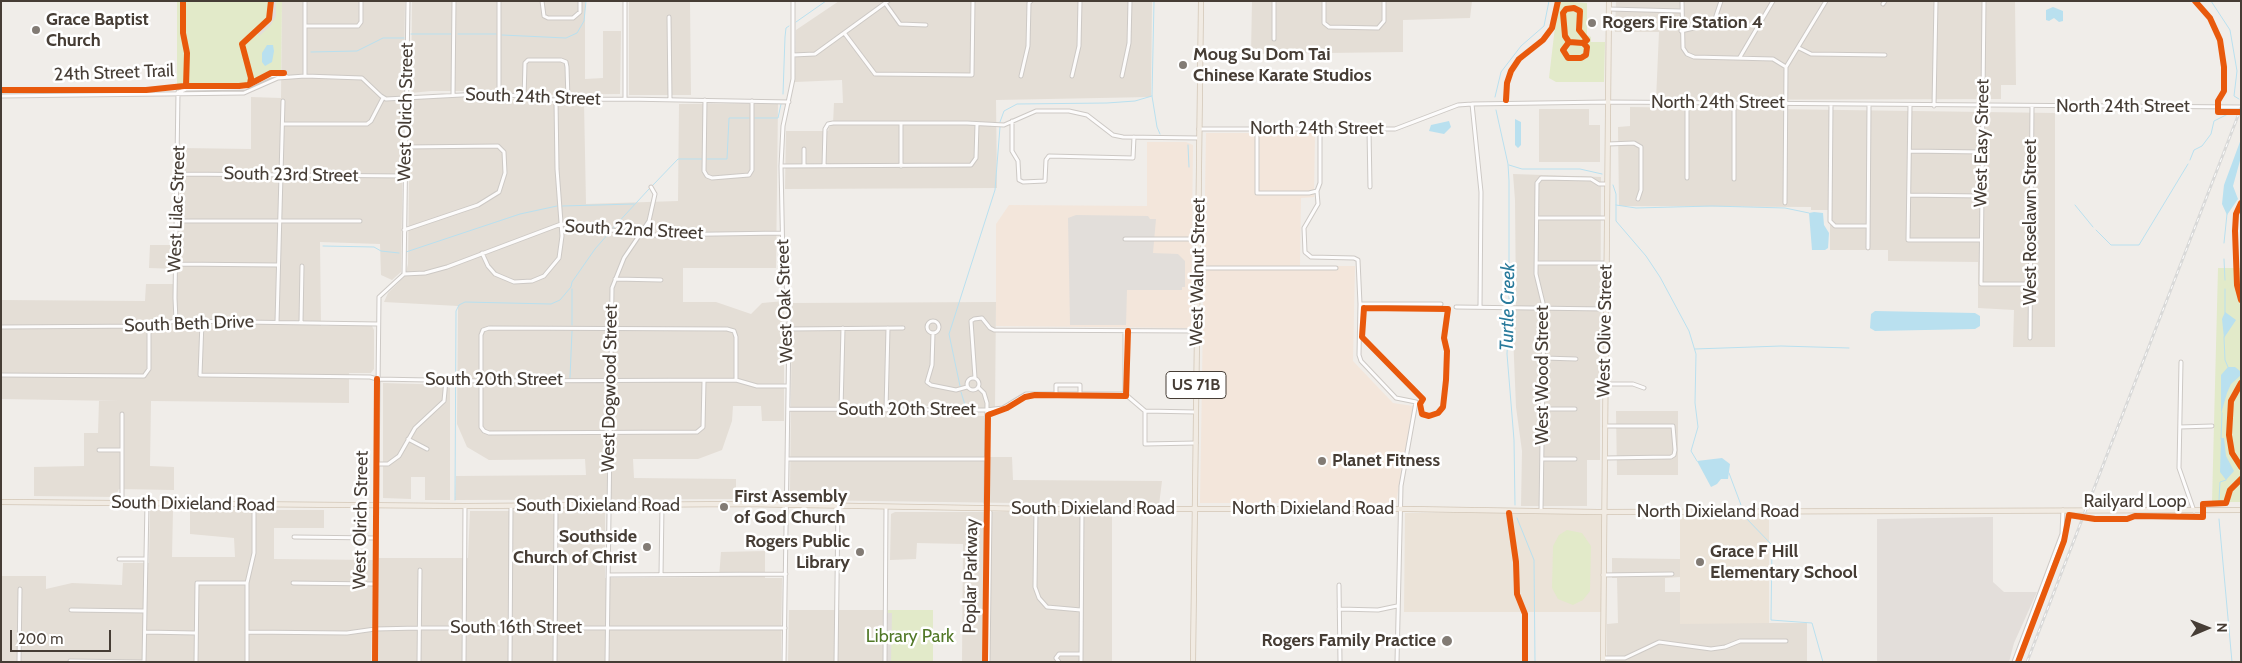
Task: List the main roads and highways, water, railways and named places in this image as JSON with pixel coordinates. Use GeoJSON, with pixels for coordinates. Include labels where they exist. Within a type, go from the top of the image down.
{"type":"FeatureCollection","features":[{"type":"Feature","properties":{"kind":"main road","name":"West Walnut Street"},"geometry":{"type":"LineString","coordinates":[[1193,662],[1201,1]]}},
{"type":"Feature","properties":{"kind":"main road","name":"West Olive Street"},"geometry":{"type":"LineString","coordinates":[[1603,660],[1603,458],[1609,1]]}},
{"type":"Feature","properties":{"kind":"main road","name":"South Dixieland Road"},"geometry":{"type":"LineString","coordinates":[[1,502],[465,506],[787,505],[1036,509],[1195,508]]}},
{"type":"Feature","properties":{"kind":"main road","name":"North Dixieland Road"},"geometry":{"type":"LineString","coordinates":[[1195,508],[1603,512],[2241,510]]}},
{"type":"Feature","properties":{"kind":"water"},"geometry":{"type":"Polygon","coordinates":[[[2053,7],[2063,11],[2063,21],[2059,22],[2054,18],[2049,21],[2046,20],[2046,10],[2053,7]]]}},
{"type":"Feature","properties":{"kind":"water"},"geometry":{"type":"Polygon","coordinates":[[[267,45],[273,45],[274,51],[272,62],[265,66],[262,62],[262,53],[267,45]]]}},
{"type":"Feature","properties":{"kind":"water"},"geometry":{"type":"Polygon","coordinates":[[[1515,119],[1521,122],[1521,145],[1518,148],[1515,145],[1515,119]]]}},
{"type":"Feature","properties":{"kind":"water"},"geometry":{"type":"Polygon","coordinates":[[[1449,121],[1451,127],[1444,134],[1429,131],[1431,125],[1449,121]]]}},
{"type":"Feature","properties":{"kind":"water"},"geometry":{"type":"Polygon","coordinates":[[[2241,139],[2241,157],[2233,186],[2238,199],[2227,215],[2222,204],[2224,185],[2241,139]]]}},
{"type":"Feature","properties":{"kind":"water"},"geometry":{"type":"Polygon","coordinates":[[[1809,213],[1823,213],[1824,225],[1829,233],[1828,248],[1825,250],[1812,250],[1809,213]]]}},
{"type":"Feature","properties":{"kind":"water"},"geometry":{"type":"Polygon","coordinates":[[[1875,311],[1975,313],[1980,316],[1980,326],[1975,329],[1875,331],[1870,328],[1871,314],[1875,311]]]}},
{"type":"Feature","properties":{"kind":"water"},"geometry":{"type":"Polygon","coordinates":[[[2225,312],[2236,320],[2224,338],[2222,319],[2225,312]]]}},
{"type":"Feature","properties":{"kind":"water"},"geometry":{"type":"Polygon","coordinates":[[[2228,367],[2235,367],[2240,371],[2241,375],[2231,384],[2221,414],[2221,375],[2228,367]]]}},
{"type":"Feature","properties":{"kind":"water"},"geometry":{"type":"Polygon","coordinates":[[[2221,438],[2224,438],[2226,456],[2234,471],[2226,480],[2220,472],[2221,438]]]}},
{"type":"Feature","properties":{"kind":"water"},"geometry":{"type":"Polygon","coordinates":[[[1722,458],[1730,464],[1728,479],[1721,479],[1711,487],[1697,461],[1722,458]]]}},
{"type":"Feature","properties":{"kind":"waterway"},"geometry":{"type":"LineString","coordinates":[[502,35],[566,38],[577,33],[584,21],[586,1]]}},
{"type":"Feature","properties":{"kind":"waterway"},"geometry":{"type":"LineString","coordinates":[[796,22],[826,1]]}},
{"type":"Feature","properties":{"kind":"waterway","name":"Turtle Creek"},"geometry":{"type":"LineString","coordinates":[[1495,97],[1501,72],[1521,46],[1544,26],[1549,1]]}},
{"type":"Feature","properties":{"kind":"waterway"},"geometry":{"type":"LineString","coordinates":[[2211,1],[2230,30],[2237,71],[2234,96],[2239,99]]}},
{"type":"Feature","properties":{"kind":"waterway"},"geometry":{"type":"LineString","coordinates":[[1000,122],[1004,111],[1017,104],[1107,103],[1135,101],[1152,96],[1154,2]]}},
{"type":"Feature","properties":{"kind":"waterway"},"geometry":{"type":"LineString","coordinates":[[783,94],[785,37],[786,28],[789,26]]}},
{"type":"Feature","properties":{"kind":"waterway"},"geometry":{"type":"LineString","coordinates":[[411,34],[451,34]]}},
{"type":"Feature","properties":{"kind":"waterway"},"geometry":{"type":"LineString","coordinates":[[458,34],[496,34]]}},
{"type":"Feature","properties":{"kind":"waterway"},"geometry":{"type":"LineString","coordinates":[[311,52],[357,51],[383,38],[404,38]]}},
{"type":"Feature","properties":{"kind":"waterway"},"geometry":{"type":"LineString","coordinates":[[1152,96],[1160,134]]}},
{"type":"Feature","properties":{"kind":"waterway"},"geometry":{"type":"LineString","coordinates":[[755,118],[778,118],[781,104]]}},
{"type":"Feature","properties":{"kind":"waterway","name":"Turtle Creek"},"geometry":{"type":"LineString","coordinates":[[1496,110],[1508,164],[1509,181],[1509,311],[1507,354],[1514,440],[1515,505]]}},
{"type":"Feature","properties":{"kind":"waterway"},"geometry":{"type":"LineString","coordinates":[[2190,160],[2194,150],[2202,146],[2211,134],[2214,121],[2228,114]]}},
{"type":"Feature","properties":{"kind":"waterway"},"geometry":{"type":"LineString","coordinates":[[707,159],[727,159],[729,118],[749,118]]}},
{"type":"Feature","properties":{"kind":"waterway"},"geometry":{"type":"LineString","coordinates":[[960,386],[949,334],[995,190],[1000,127]]}},
{"type":"Feature","properties":{"kind":"waterway"},"geometry":{"type":"LineString","coordinates":[[1188,145],[1189,167]]}},
{"type":"Feature","properties":{"kind":"waterway"},"geometry":{"type":"LineString","coordinates":[[653,185],[678,159],[702,159]]}},
{"type":"Feature","properties":{"kind":"waterway"},"geometry":{"type":"LineString","coordinates":[[2096,230],[2111,245],[2139,245],[2188,164]]}},
{"type":"Feature","properties":{"kind":"waterway"},"geometry":{"type":"LineString","coordinates":[[1509,165],[1522,169],[1580,169],[1602,174]]}},
{"type":"Feature","properties":{"kind":"waterway"},"geometry":{"type":"LineString","coordinates":[[1613,185],[1616,194],[1616,221],[1646,256],[1660,277],[1689,331],[1696,354],[1695,403],[1698,427],[1691,451],[1697,461]]}},
{"type":"Feature","properties":{"kind":"waterway"},"geometry":{"type":"LineString","coordinates":[[613,228],[649,189]]}},
{"type":"Feature","properties":{"kind":"waterway"},"geometry":{"type":"LineString","coordinates":[[562,206],[634,204]]}},
{"type":"Feature","properties":{"kind":"waterway"},"geometry":{"type":"LineString","coordinates":[[1616,205],[1636,208],[1712,206],[1785,208],[1809,213]]}},
{"type":"Feature","properties":{"kind":"waterway"},"geometry":{"type":"LineString","coordinates":[[2075,205],[2093,227]]}},
{"type":"Feature","properties":{"kind":"waterway"},"geometry":{"type":"LineString","coordinates":[[406,252],[520,214],[557,206]]}},
{"type":"Feature","properties":{"kind":"waterway"},"geometry":{"type":"LineString","coordinates":[[2224,243],[2227,214]]}},
{"type":"Feature","properties":{"kind":"waterway"},"geometry":{"type":"LineString","coordinates":[[455,500],[456,311],[459,305],[465,302],[551,304],[560,300],[571,287],[572,282],[595,249],[609,233]]}},
{"type":"Feature","properties":{"kind":"waterway"},"geometry":{"type":"LineString","coordinates":[[323,246],[374,247],[381,251],[399,253]]}},
{"type":"Feature","properties":{"kind":"waterway"},"geometry":{"type":"LineString","coordinates":[[2224,259],[2225,280]]}},
{"type":"Feature","properties":{"kind":"waterway"},"geometry":{"type":"LineString","coordinates":[[572,289],[572,325]]}},
{"type":"Feature","properties":{"kind":"waterway"},"geometry":{"type":"LineString","coordinates":[[2225,289],[2225,313]]}},
{"type":"Feature","properties":{"kind":"waterway"},"geometry":{"type":"LineString","coordinates":[[570,378],[572,331]]}},
{"type":"Feature","properties":{"kind":"waterway"},"geometry":{"type":"LineString","coordinates":[[2224,337],[2225,360],[2228,367]]}},
{"type":"Feature","properties":{"kind":"waterway"},"geometry":{"type":"LineString","coordinates":[[1695,349],[1781,346],[1849,348]]}},
{"type":"Feature","properties":{"kind":"waterway"},"geometry":{"type":"LineString","coordinates":[[961,392],[965,405]]}},
{"type":"Feature","properties":{"kind":"waterway"},"geometry":{"type":"LineString","coordinates":[[2221,439],[2222,413]]}},
{"type":"Feature","properties":{"kind":"waterway"},"geometry":{"type":"LineString","coordinates":[[1729,473],[1741,505]]}},
{"type":"Feature","properties":{"kind":"waterway"},"geometry":{"type":"LineString","coordinates":[[2219,500],[2220,482],[2226,480]]}},
{"type":"Feature","properties":{"kind":"waterway"},"geometry":{"type":"LineString","coordinates":[[1744,516],[1772,545],[1771,620],[1812,623],[1823,662]]}},
{"type":"Feature","properties":{"kind":"waterway","name":"Turtle Creek"},"geometry":{"type":"LineString","coordinates":[[1517,518],[1534,560],[1535,662]]}},
{"type":"Feature","properties":{"kind":"waterway"},"geometry":{"type":"LineString","coordinates":[[2219,519],[2232,662]]}},
{"type":"Feature","properties":{"kind":"railway"},"geometry":{"type":"LineString","coordinates":[[2027,662],[2241,108]]}},
{"type":"Feature","properties":{"kind":"place","name":"Rogers Fire Station 4"},"geometry":{"type":"Point","coordinates":[1592,23]}},
{"type":"Feature","properties":{"kind":"place","name":"Grace Baptist Church"},"geometry":{"type":"Point","coordinates":[36,30]}},
{"type":"Feature","properties":{"kind":"place","name":"Moug Su Dom Tai Chinese Karate Studios"},"geometry":{"type":"Point","coordinates":[1183,65]}},
{"type":"Feature","properties":{"kind":"place","name":"Planet Fitness"},"geometry":{"type":"Point","coordinates":[1322,461]}},
{"type":"Feature","properties":{"kind":"place","name":"First Assembly of God Church"},"geometry":{"type":"Point","coordinates":[724,507]}},
{"type":"Feature","properties":{"kind":"place","name":"Southside Church of Christ"},"geometry":{"type":"Point","coordinates":[647,547]}},
{"type":"Feature","properties":{"kind":"place","name":"Rogers Public Library"},"geometry":{"type":"Point","coordinates":[860,552]}},
{"type":"Feature","properties":{"kind":"place","name":"Grace F Hill Elementary School"},"geometry":{"type":"Point","coordinates":[1700,562]}},
{"type":"Feature","properties":{"kind":"place","name":"Rogers Family Practice"},"geometry":{"type":"Point","coordinates":[1447,641]}},
{"type":"Feature","properties":{"kind":"park label","name":"Library Park"},"geometry":{"type":"Point","coordinates":[910,637]}}]}
